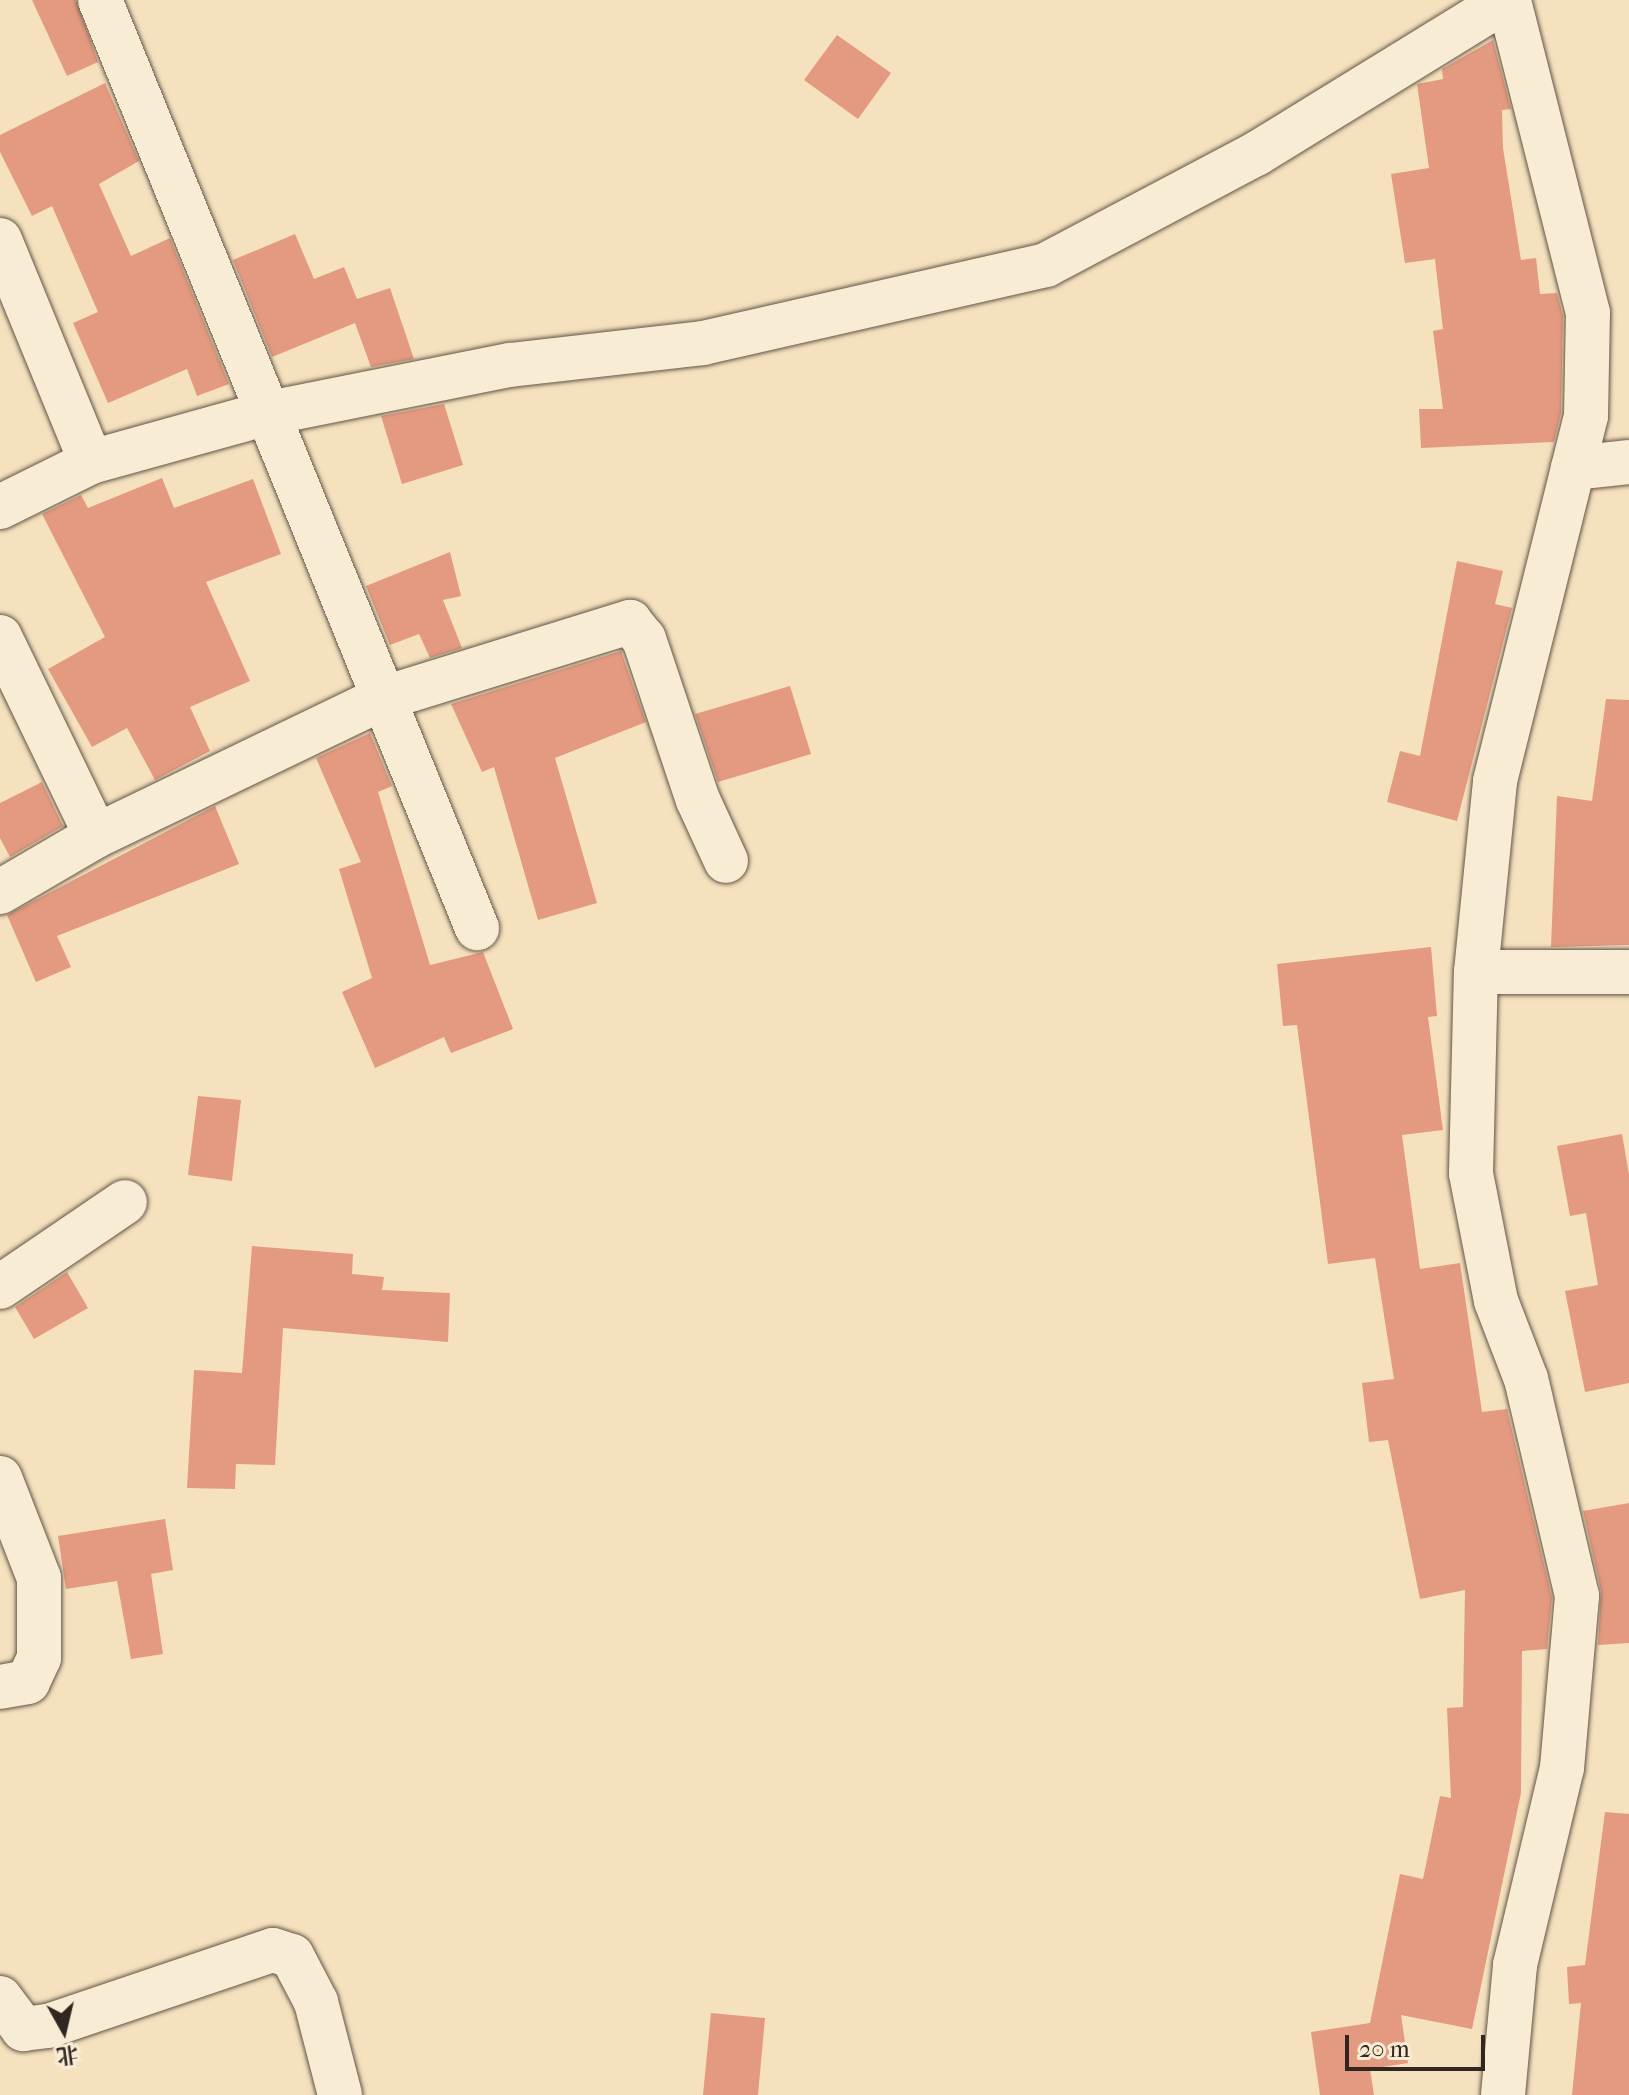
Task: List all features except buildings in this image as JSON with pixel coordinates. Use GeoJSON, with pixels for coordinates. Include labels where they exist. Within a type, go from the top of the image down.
{"type":"FeatureCollection","features":[{"type":"Feature","properties":{"kind":"street"},"geometry":{"type":"LineString","coordinates":[[100,0],[264,414],[477,928]]}},
{"type":"Feature","properties":{"kind":"street"},"geometry":{"type":"LineString","coordinates":[[0,507],[91,462],[264,414],[510,365],[703,343],[1046,265],[1256,154],[1507,0],[1588,313],[1586,416],[1495,781],[1476,972],[1471,1173],[1496,1301],[1526,1379],[1577,1596],[1562,1768],[1515,1965],[1503,2095]]}},
{"type":"Feature","properties":{"kind":"street"},"geometry":{"type":"LineString","coordinates":[[0,240],[91,462]]}},
{"type":"Feature","properties":{"kind":"street"},"geometry":{"type":"LineString","coordinates":[[1573,468],[1629,462]]}},
{"type":"Feature","properties":{"kind":"street"},"geometry":{"type":"LineString","coordinates":[[0,892],[96,836],[381,699],[630,622],[644,639],[698,800],[726,861]]}},
{"type":"Feature","properties":{"kind":"street"},"geometry":{"type":"LineString","coordinates":[[0,637],[96,836]]}},
{"type":"Feature","properties":{"kind":"street"},"geometry":{"type":"LineString","coordinates":[[1476,972],[1629,972]]}},
{"type":"Feature","properties":{"kind":"street"},"geometry":{"type":"LineString","coordinates":[[0,1287],[125,1202]]}},
{"type":"Feature","properties":{"kind":"street"},"geometry":{"type":"LineString","coordinates":[[0,1478],[39,1578],[39,1658],[28,1682],[0,1687]]}},
{"type":"Feature","properties":{"kind":"street"},"geometry":{"type":"LineString","coordinates":[[0,1998],[23,2029],[48,2026],[273,1950],[292,1956],[316,2002],[340,2095]]}}]}
